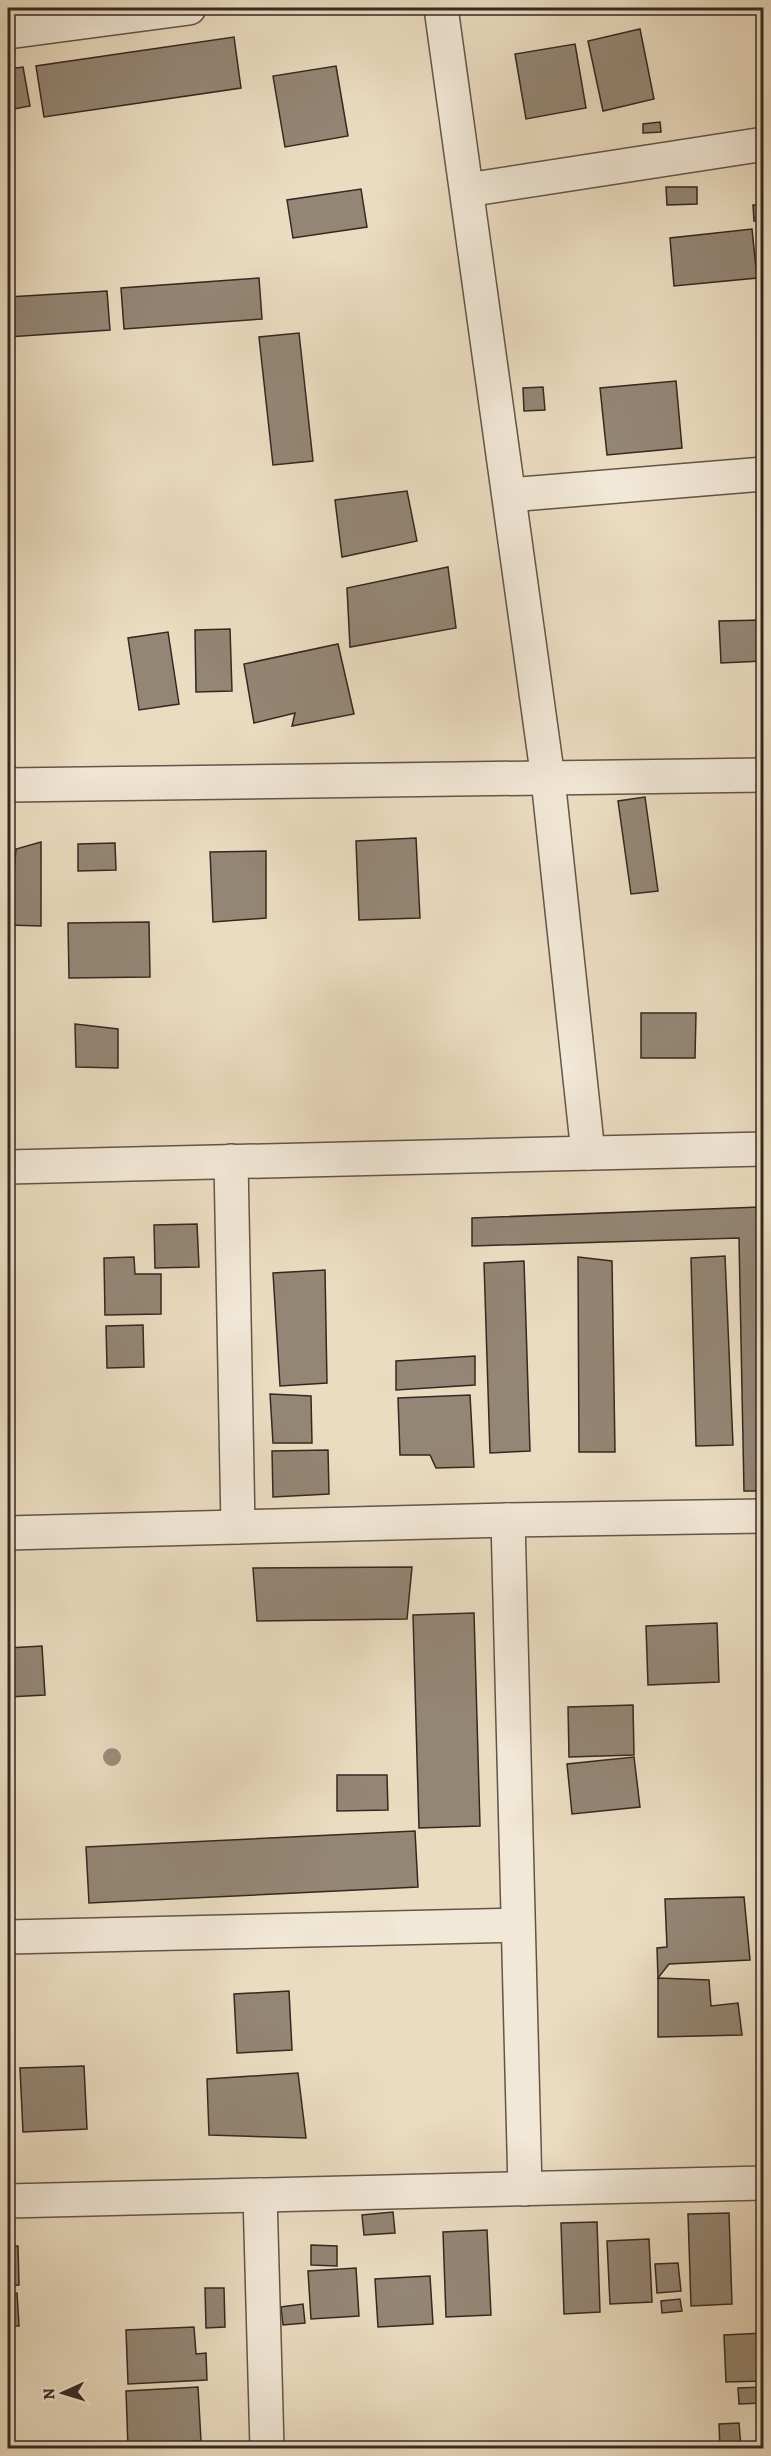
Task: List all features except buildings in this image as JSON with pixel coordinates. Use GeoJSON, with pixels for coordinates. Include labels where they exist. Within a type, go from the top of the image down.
{"type":"FeatureCollection","features":[{"type":"Feature","properties":{"kind":"street"},"geometry":{"type":"LineString","coordinates":[[8,32],[189,8]]}},
{"type":"Feature","properties":{"kind":"street"},"geometry":{"type":"LineString","coordinates":[[441,8],[548,779],[588,1153]]}},
{"type":"Feature","properties":{"kind":"street"},"geometry":{"type":"LineString","coordinates":[[467,190],[764,144]]}},
{"type":"Feature","properties":{"kind":"street"},"geometry":{"type":"LineString","coordinates":[[509,495],[764,474]]}},
{"type":"Feature","properties":{"kind":"street"},"geometry":{"type":"LineString","coordinates":[[8,785],[764,775]]}},
{"type":"Feature","properties":{"kind":"street"},"geometry":{"type":"LineString","coordinates":[[8,1167],[764,1149]]}},
{"type":"Feature","properties":{"kind":"street"},"geometry":{"type":"LineString","coordinates":[[231,1161],[238,1527]]}},
{"type":"Feature","properties":{"kind":"street"},"geometry":{"type":"LineString","coordinates":[[8,1533],[764,1516]]}},
{"type":"Feature","properties":{"kind":"street"},"geometry":{"type":"LineString","coordinates":[[508,1520],[525,2189]]}},
{"type":"Feature","properties":{"kind":"street"},"geometry":{"type":"LineString","coordinates":[[8,1937],[518,1924]]}},
{"type":"Feature","properties":{"kind":"street"},"geometry":{"type":"LineString","coordinates":[[8,2201],[764,2183]]}},
{"type":"Feature","properties":{"kind":"street"},"geometry":{"type":"LineString","coordinates":[[260,2195],[267,2448]]}}]}
